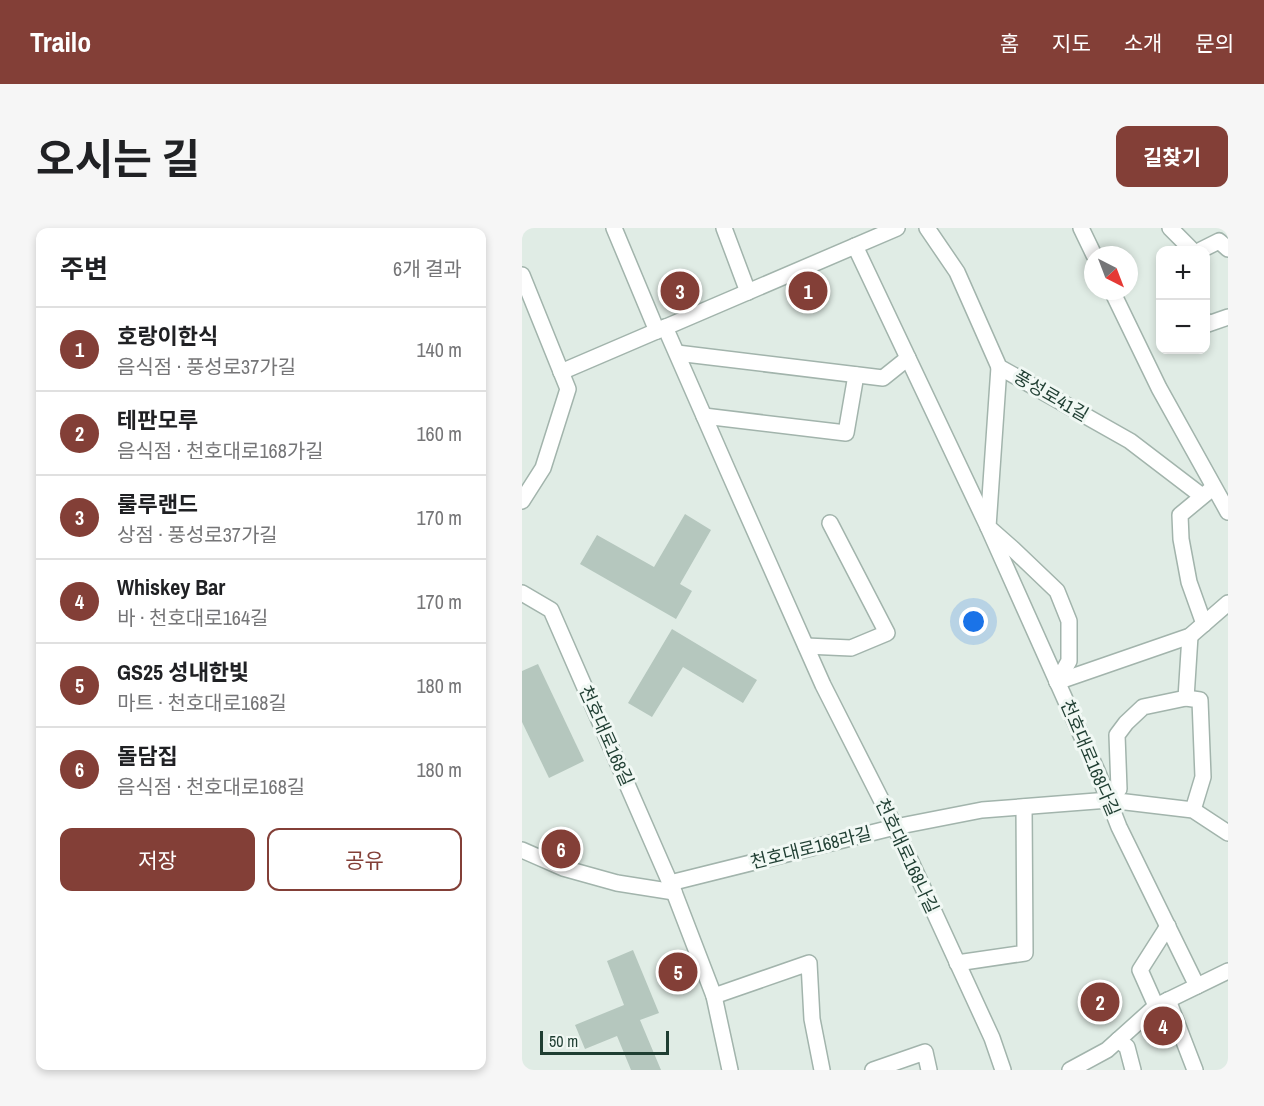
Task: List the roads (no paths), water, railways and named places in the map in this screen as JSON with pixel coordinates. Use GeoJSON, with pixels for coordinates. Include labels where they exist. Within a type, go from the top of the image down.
{"type":"FeatureCollection","features":[{"type":"Feature","properties":{"kind":"street","name":"천호대로168나길"},"geometry":{"type":"LineString","coordinates":[[614,228],[661,329],[676,353],[824,685],[895,827],[992,1038],[1003,1070]]}},
{"type":"Feature","properties":{"kind":"street"},"geometry":{"type":"LineString","coordinates":[[724,228],[748,292]]}},
{"type":"Feature","properties":{"kind":"street"},"geometry":{"type":"LineString","coordinates":[[561,372],[897,228]]}},
{"type":"Feature","properties":{"kind":"street","name":"풍성로41길"},"geometry":{"type":"LineString","coordinates":[[927,228],[957,272],[999,367],[1130,441],[1208,491],[1227,508]]}},
{"type":"Feature","properties":{"kind":"street"},"geometry":{"type":"LineString","coordinates":[[1081,228],[1090,246]]}},
{"type":"Feature","properties":{"kind":"street"},"geometry":{"type":"LineString","coordinates":[[1170,228],[1188,246]]}},
{"type":"Feature","properties":{"kind":"street"},"geometry":{"type":"LineString","coordinates":[[1210,246],[1219,241],[1228,249]]}},
{"type":"Feature","properties":{"kind":"street","name":"천호대로168다길"},"geometry":{"type":"LineString","coordinates":[[855,246],[988,527],[1098,773],[1119,827],[1197,986]]}},
{"type":"Feature","properties":{"kind":"street"},"geometry":{"type":"LineString","coordinates":[[522,275],[568,389],[543,468],[522,501]]}},
{"type":"Feature","properties":{"kind":"street","name":"풍성로41길"},"geometry":{"type":"LineString","coordinates":[[1116,300],[1208,491]]}},
{"type":"Feature","properties":{"kind":"street"},"geometry":{"type":"LineString","coordinates":[[1210,323],[1228,317]]}},
{"type":"Feature","properties":{"kind":"street"},"geometry":{"type":"LineString","coordinates":[[676,353],[883,378],[908,357]]}},
{"type":"Feature","properties":{"kind":"street","name":"천호대로168다길"},"geometry":{"type":"LineString","coordinates":[[988,527],[999,367]]}},
{"type":"Feature","properties":{"kind":"street"},"geometry":{"type":"LineString","coordinates":[[704,416],[846,433],[856,375]]}},
{"type":"Feature","properties":{"kind":"street"},"geometry":{"type":"LineString","coordinates":[[1204,624],[1189,582],[1181,539],[1180,515],[1208,491]]}},
{"type":"Feature","properties":{"kind":"street"},"geometry":{"type":"LineString","coordinates":[[806,646],[852,648],[887,633],[831,523]]}},
{"type":"Feature","properties":{"kind":"street"},"geometry":{"type":"LineString","coordinates":[[988,527],[1057,591],[1070,621],[1069,661],[1057,682]]}},
{"type":"Feature","properties":{"kind":"street","name":"천호대로168길"},"geometry":{"type":"LineString","coordinates":[[522,593],[550,610],[672,887],[714,996],[730,1070]]}},
{"type":"Feature","properties":{"kind":"street"},"geometry":{"type":"LineString","coordinates":[[1057,682],[1190,636],[1228,603]]}},
{"type":"Feature","properties":{"kind":"street"},"geometry":{"type":"LineString","coordinates":[[1186,698],[1190,636]]}},
{"type":"Feature","properties":{"kind":"street"},"geometry":{"type":"LineString","coordinates":[[1109,800],[1119,789],[1117,735],[1126,723],[1143,707],[1186,698],[1200,700],[1203,777],[1193,810]]}},
{"type":"Feature","properties":{"kind":"street","name":"천호대로168라길"},"geometry":{"type":"LineString","coordinates":[[672,887],[895,827],[982,810],[1109,800],[1193,810],[1228,832]]}},
{"type":"Feature","properties":{"kind":"street"},"geometry":{"type":"LineString","coordinates":[[957,963],[1025,953],[1024,807]]}},
{"type":"Feature","properties":{"kind":"street"},"geometry":{"type":"LineString","coordinates":[[522,850],[563,868],[617,883],[672,887]]}},
{"type":"Feature","properties":{"kind":"street"},"geometry":{"type":"LineString","coordinates":[[1168,926],[1140,970],[1162,1003],[1195,1070]]}},
{"type":"Feature","properties":{"kind":"street"},"geometry":{"type":"LineString","coordinates":[[714,996],[809,963],[812,1019],[822,1070]]}},
{"type":"Feature","properties":{"kind":"street"},"geometry":{"type":"LineString","coordinates":[[1070,1070],[1107,1050],[1162,1003],[1228,970]]}},
{"type":"Feature","properties":{"kind":"street"},"geometry":{"type":"LineString","coordinates":[[1118,1040],[1127,1047],[1133,1070]]}},
{"type":"Feature","properties":{"kind":"street"},"geometry":{"type":"LineString","coordinates":[[873,1070],[925,1052],[929,1070]]}},
{"type":"Feature","properties":{"kind":"place","name":"룰루랜드"},"geometry":{"type":"Point","coordinates":[680,291]}},
{"type":"Feature","properties":{"kind":"place","name":"호랑이한식"},"geometry":{"type":"Point","coordinates":[808,291]}},
{"type":"Feature","properties":{"kind":"place","name":"돌담집"},"geometry":{"type":"Point","coordinates":[561,849]}},
{"type":"Feature","properties":{"kind":"place","name":"GS25 성내한빛"},"geometry":{"type":"Point","coordinates":[678,972]}},
{"type":"Feature","properties":{"kind":"place","name":"테판모루"},"geometry":{"type":"Point","coordinates":[1100,1002]}},
{"type":"Feature","properties":{"kind":"place","name":"Whiskey Bar"},"geometry":{"type":"Point","coordinates":[1163,1026]}}]}
